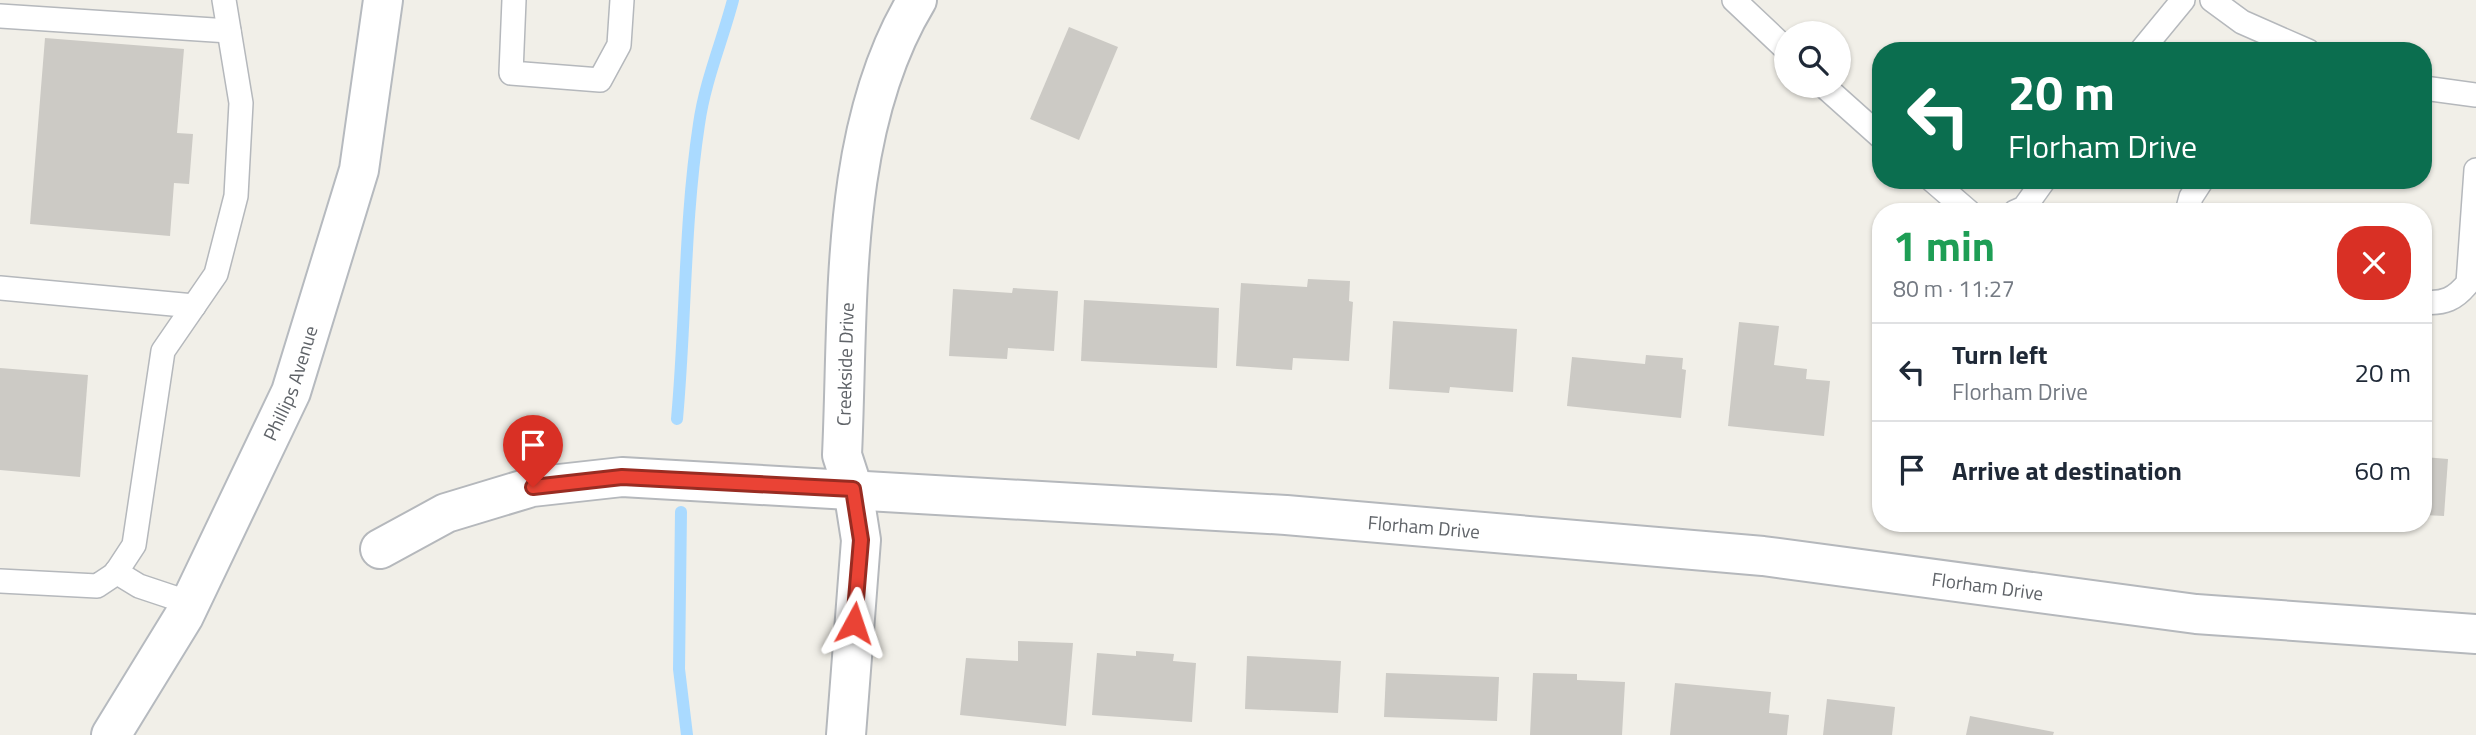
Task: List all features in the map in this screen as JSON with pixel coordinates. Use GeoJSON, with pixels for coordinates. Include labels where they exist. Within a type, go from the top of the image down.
{"type":"FeatureCollection","features":[{"type":"Feature","properties":{"kind":"street","name":"Phillips Avenue"},"geometry":{"type":"LineString","coordinates":[[111,735],[190,603],[291,392],[359,170],[383,0]]}},
{"type":"Feature","properties":{"kind":"street","name":"Creekside Drive"},"geometry":{"type":"LineString","coordinates":[[846,735],[861,540],[853,489],[842,455],[855,185],[871,107],[902,25],[917,0]]}},
{"type":"Feature","properties":{"kind":"street","name":"Florham Drive"},"geometry":{"type":"LineString","coordinates":[[380,549],[446,513],[533,487],[622,477],[1286,514],[1723,552],[2196,614],[2476,635]]}},
{"type":"Feature","properties":{"kind":"lane"},"geometry":{"type":"LineString","coordinates":[[0,581],[97,586],[116,572],[134,545],[163,351],[216,274],[236,196],[241,103],[224,0]]}},
{"type":"Feature","properties":{"kind":"lane"},"geometry":{"type":"LineString","coordinates":[[514,0],[511,72],[600,80],[619,45],[622,0]]}},
{"type":"Feature","properties":{"kind":"lane"},"geometry":{"type":"LineString","coordinates":[[1734,0],[1774,38]]}},
{"type":"Feature","properties":{"kind":"lane"},"geometry":{"type":"LineString","coordinates":[[2148,42],[2183,0]]}},
{"type":"Feature","properties":{"kind":"lane"},"geometry":{"type":"LineString","coordinates":[[2212,0],[2242,22],[2281,42]]}},
{"type":"Feature","properties":{"kind":"lane"},"geometry":{"type":"LineString","coordinates":[[0,16],[229,31]]}},
{"type":"Feature","properties":{"kind":"lane"},"geometry":{"type":"LineString","coordinates":[[2432,89],[2476,95]]}},
{"type":"Feature","properties":{"kind":"lane"},"geometry":{"type":"LineString","coordinates":[[1837,98],[1872,129]]}},
{"type":"Feature","properties":{"kind":"lane"},"geometry":{"type":"LineString","coordinates":[[2432,303],[2439,304],[2458,296],[2468,283],[2476,170]]}},
{"type":"Feature","properties":{"kind":"lane"},"geometry":{"type":"LineString","coordinates":[[1942,189],[1959,203]]}},
{"type":"Feature","properties":{"kind":"lane"},"geometry":{"type":"LineString","coordinates":[[0,288],[194,306]]}},
{"type":"Feature","properties":{"kind":"lane"},"geometry":{"type":"LineString","coordinates":[[116,572],[139,586],[190,603]]}},
{"type":"Feature","properties":{"kind":"building"},"geometry":{"type":"Polygon","coordinates":[[[1069,27],[1118,47],[1079,140],[1030,119],[1069,27]]]}},
{"type":"Feature","properties":{"kind":"building"},"geometry":{"type":"Polygon","coordinates":[[[45,38],[184,49],[177,133],[193,134],[189,184],[174,183],[170,236],[30,224],[45,38]]]}},
{"type":"Feature","properties":{"kind":"building"},"geometry":{"type":"Polygon","coordinates":[[[1308,279],[1350,281],[1349,301],[1353,302],[1349,361],[1293,358],[1292,370],[1236,366],[1241,283],[1307,287],[1308,279]]]}},
{"type":"Feature","properties":{"kind":"building"},"geometry":{"type":"Polygon","coordinates":[[[1013,288],[1058,291],[1054,351],[1008,348],[1007,359],[949,356],[953,289],[1012,293],[1013,288]]]}},
{"type":"Feature","properties":{"kind":"building"},"geometry":{"type":"Polygon","coordinates":[[[1084,300],[1219,308],[1217,368],[1081,361],[1084,300]]]}},
{"type":"Feature","properties":{"kind":"building"},"geometry":{"type":"Polygon","coordinates":[[[1393,321],[1517,329],[1513,392],[1450,387],[1449,393],[1389,389],[1393,321]]]}},
{"type":"Feature","properties":{"kind":"building"},"geometry":{"type":"Polygon","coordinates":[[[1739,322],[1779,326],[1774,365],[1807,369],[1806,379],[1830,381],[1824,436],[1728,426],[1739,322]]]}},
{"type":"Feature","properties":{"kind":"building"},"geometry":{"type":"Polygon","coordinates":[[[1646,355],[1683,358],[1682,369],[1686,370],[1681,418],[1567,406],[1572,357],[1645,364],[1646,355]]]}},
{"type":"Feature","properties":{"kind":"building"},"geometry":{"type":"Polygon","coordinates":[[[0,368],[88,375],[80,477],[0,470],[0,368]]]}},
{"type":"Feature","properties":{"kind":"building"},"geometry":{"type":"Polygon","coordinates":[[[2432,458],[2448,459],[2444,516],[2432,515],[2432,458]]]}},
{"type":"Feature","properties":{"kind":"building"},"geometry":{"type":"Polygon","coordinates":[[[1018,641],[1073,643],[1066,726],[960,715],[966,658],[1018,661],[1018,641]]]}},
{"type":"Feature","properties":{"kind":"building"},"geometry":{"type":"Polygon","coordinates":[[[1136,651],[1174,654],[1173,661],[1196,663],[1192,722],[1092,715],[1097,653],[1136,656],[1136,651]]]}},
{"type":"Feature","properties":{"kind":"building"},"geometry":{"type":"Polygon","coordinates":[[[1247,656],[1341,661],[1338,713],[1245,709],[1247,656]]]}},
{"type":"Feature","properties":{"kind":"building"},"geometry":{"type":"Polygon","coordinates":[[[1386,673],[1499,677],[1497,721],[1384,717],[1386,673]]]}},
{"type":"Feature","properties":{"kind":"building"},"geometry":{"type":"Polygon","coordinates":[[[1533,673],[1577,674],[1577,680],[1625,682],[1622,735],[1530,735],[1533,673]]]}},
{"type":"Feature","properties":{"kind":"building"},"geometry":{"type":"Polygon","coordinates":[[[1675,683],[1771,692],[1769,713],[1789,715],[1787,735],[1670,735],[1675,683]]]}},
{"type":"Feature","properties":{"kind":"building"},"geometry":{"type":"Polygon","coordinates":[[[1827,699],[1895,707],[1892,735],[1823,735],[1827,699]]]}},
{"type":"Feature","properties":{"kind":"building"},"geometry":{"type":"Polygon","coordinates":[[[1970,716],[2054,732],[2053,735],[1966,735],[1970,716]]]}},
{"type":"Feature","properties":{"kind":"waterway"},"geometry":{"type":"LineString","coordinates":[[677,419],[694,161],[709,77],[733,0]]}},
{"type":"Feature","properties":{"kind":"waterway"},"geometry":{"type":"LineString","coordinates":[[681,512],[679,669],[687,735]]}},
{"type":"Feature","properties":{"kind":"route"},"geometry":{"type":"LineString","coordinates":[[533,487],[622,477],[853,489],[861,540],[854,623]]}}]}
